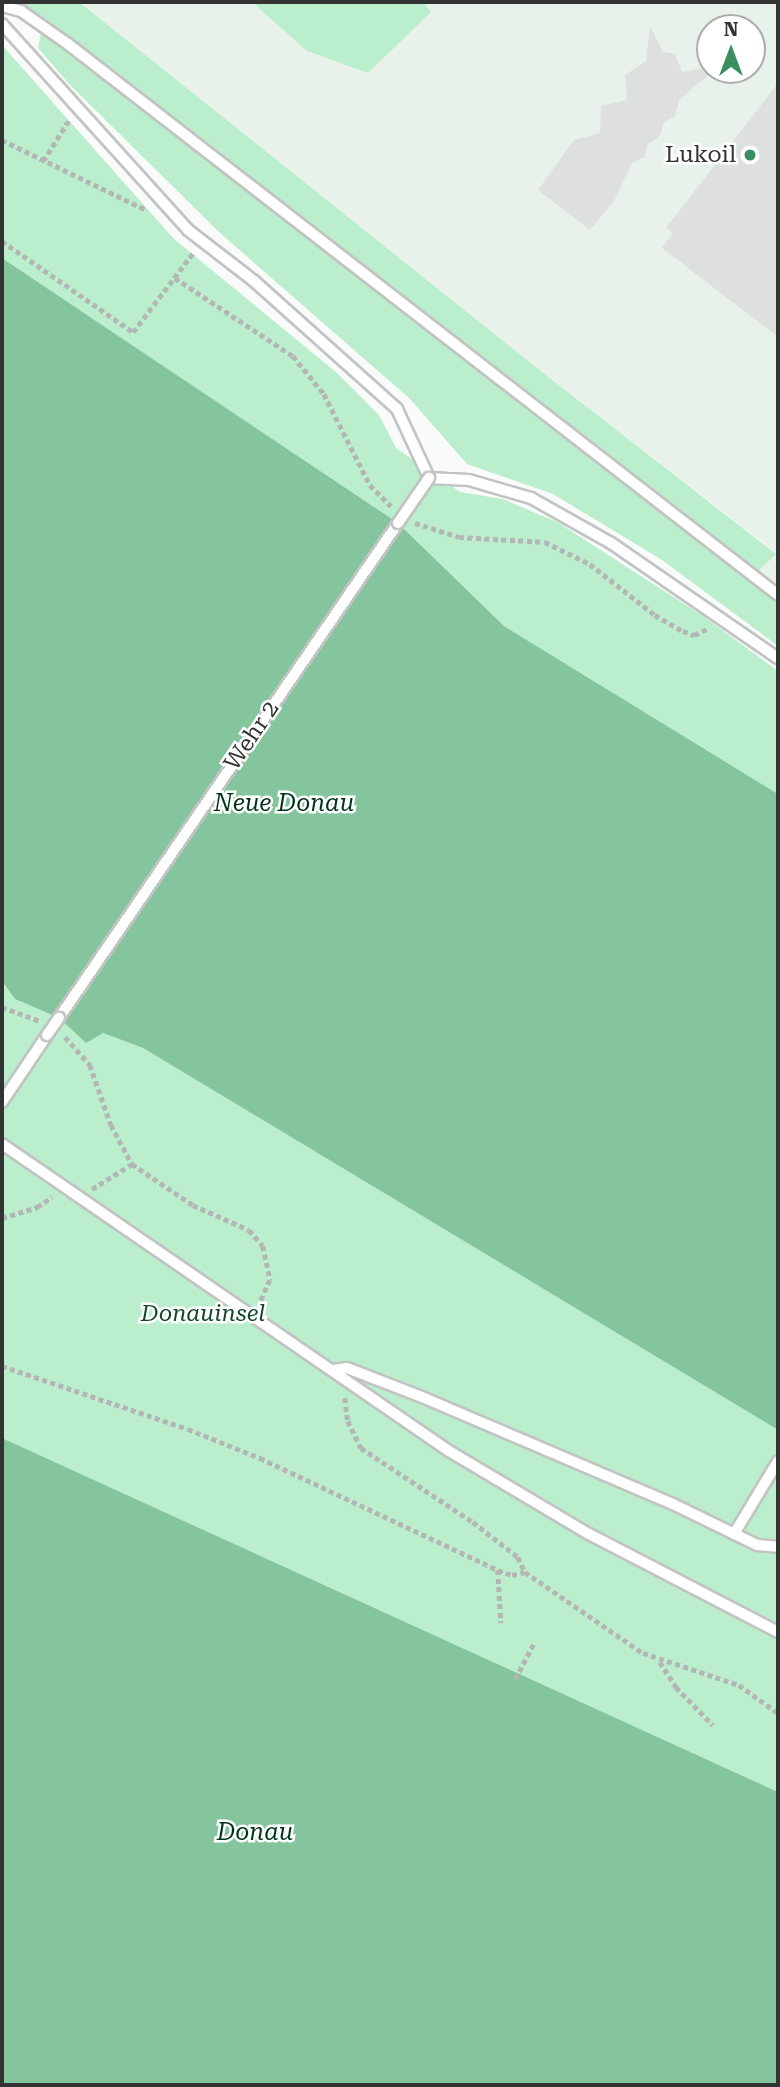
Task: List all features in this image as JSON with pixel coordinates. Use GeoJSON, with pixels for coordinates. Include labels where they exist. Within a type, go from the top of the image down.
{"type":"FeatureCollection","features":[{"type":"Feature","properties":{"kind":"lane"},"geometry":{"type":"LineString","coordinates":[[2,6],[21,11],[68,44],[778,596]]}},
{"type":"Feature","properties":{"kind":"lane"},"geometry":{"type":"LineString","coordinates":[[2,24],[76,110],[202,241],[254,281],[397,409],[429,478],[469,480],[531,498],[611,543],[778,658]]}},
{"type":"Feature","properties":{"kind":"lane","name":"Wehr 2"},"geometry":{"type":"LineString","coordinates":[[2,1102],[429,478]]}},
{"type":"Feature","properties":{"kind":"lane"},"geometry":{"type":"LineString","coordinates":[[2,1144],[332,1370],[524,1497],[778,1632]]}},
{"type":"Feature","properties":{"kind":"lane"},"geometry":{"type":"LineString","coordinates":[[332,1370],[347,1368],[422,1397],[757,1545],[778,1548]]}},
{"type":"Feature","properties":{"kind":"lane"},"geometry":{"type":"LineString","coordinates":[[734,1534],[778,1461]]}},
{"type":"Feature","properties":{"kind":"path"},"geometry":{"type":"LineString","coordinates":[[43,161],[76,110]]}},
{"type":"Feature","properties":{"kind":"path"},"geometry":{"type":"LineString","coordinates":[[2,140],[152,213]]}},
{"type":"Feature","properties":{"kind":"path"},"geometry":{"type":"LineString","coordinates":[[2,241],[133,332],[202,241]]}},
{"type":"Feature","properties":{"kind":"path"},"geometry":{"type":"LineString","coordinates":[[2,1007],[26,1012],[50,1030],[71,1041],[90,1065],[111,1125],[132,1164],[193,1205],[249,1230],[263,1246],[270,1264],[270,1280],[252,1314]]}},
{"type":"Feature","properties":{"kind":"path"},"geometry":{"type":"LineString","coordinates":[[93,1188],[132,1164]]}},
{"type":"Feature","properties":{"kind":"path"},"geometry":{"type":"LineString","coordinates":[[2,1219],[37,1207],[64,1187]]}},
{"type":"Feature","properties":{"kind":"path"},"geometry":{"type":"LineString","coordinates":[[2,1366],[260,1458],[498,1570],[512,1575],[525,1572]]}},
{"type":"Feature","properties":{"kind":"path"},"geometry":{"type":"LineString","coordinates":[[345,1403],[361,1448],[473,1522],[518,1557],[525,1572],[659,1660],[739,1685],[778,1713]]}},
{"type":"Feature","properties":{"kind":"path"},"geometry":{"type":"LineString","coordinates":[[498,1570],[501,1623]]}},
{"type":"Feature","properties":{"kind":"path"},"geometry":{"type":"LineString","coordinates":[[515,1679],[534,1643]]}},
{"type":"Feature","properties":{"kind":"path"},"geometry":{"type":"LineString","coordinates":[[659,1660],[682,1695],[713,1725]]}},
{"type":"Feature","properties":{"kind":"shaded area"},"geometry":{"type":"Polygon","coordinates":[[[79,2],[778,2],[778,604],[748,581],[776,553],[537,368],[79,2]]]}},
{"type":"Feature","properties":{"kind":"green space"},"geometry":{"type":"Polygon","coordinates":[[[8,2],[79,2],[537,368],[776,554],[748,581],[778,604],[778,646],[662,560],[553,494],[467,464],[409,398],[220,233],[69,84],[38,48],[41,33],[8,2]]]}},
{"type":"Feature","properties":{"kind":"green space"},"geometry":{"type":"Polygon","coordinates":[[[252,2],[424,2],[431,12],[368,73],[307,51],[252,2]]]}},
{"type":"Feature","properties":{"kind":"green space"},"geometry":{"type":"Polygon","coordinates":[[[2,45],[174,239],[336,372],[379,415],[396,448],[460,492],[503,499],[557,522],[703,616],[778,671],[778,794],[504,626],[398,523],[2,258],[2,45]]]}},
{"type":"Feature","properties":{"kind":"green space","name":"Donauinsel"},"geometry":{"type":"Polygon","coordinates":[[[2,981],[15,999],[59,1018],[85,1042],[103,1033],[143,1048],[778,1430],[778,1792],[2,1438],[2,981]]]}},
{"type":"Feature","properties":{"kind":"water","name":"Neue Donau"},"geometry":{"type":"Polygon","coordinates":[[[2,258],[398,523],[504,626],[778,794],[778,1430],[143,1048],[103,1033],[86,1043],[59,1018],[15,999],[2,981],[2,258]]]}},
{"type":"Feature","properties":{"kind":"water","name":"Donau"},"geometry":{"type":"Polygon","coordinates":[[[2,1438],[778,1792],[778,2085],[2,2085],[2,1438]]]}},
{"type":"Feature","properties":{"kind":"building"},"geometry":{"type":"Polygon","coordinates":[[[650,26],[663,52],[675,54],[682,72],[696,70],[698,84],[679,100],[675,116],[664,122],[660,136],[647,145],[645,157],[632,163],[614,201],[590,230],[538,190],[574,140],[600,133],[601,106],[627,100],[625,75],[646,61],[650,26]]]}},
{"type":"Feature","properties":{"kind":"building","name":"Lukoil"},"geometry":{"type":"Polygon","coordinates":[[[778,83],[778,337],[662,248],[673,233],[666,228],[778,83]]]}},
{"type":"Feature","properties":{"kind":"place","name":"Lukoil"},"geometry":{"type":"Point","coordinates":[750,155]}}]}
